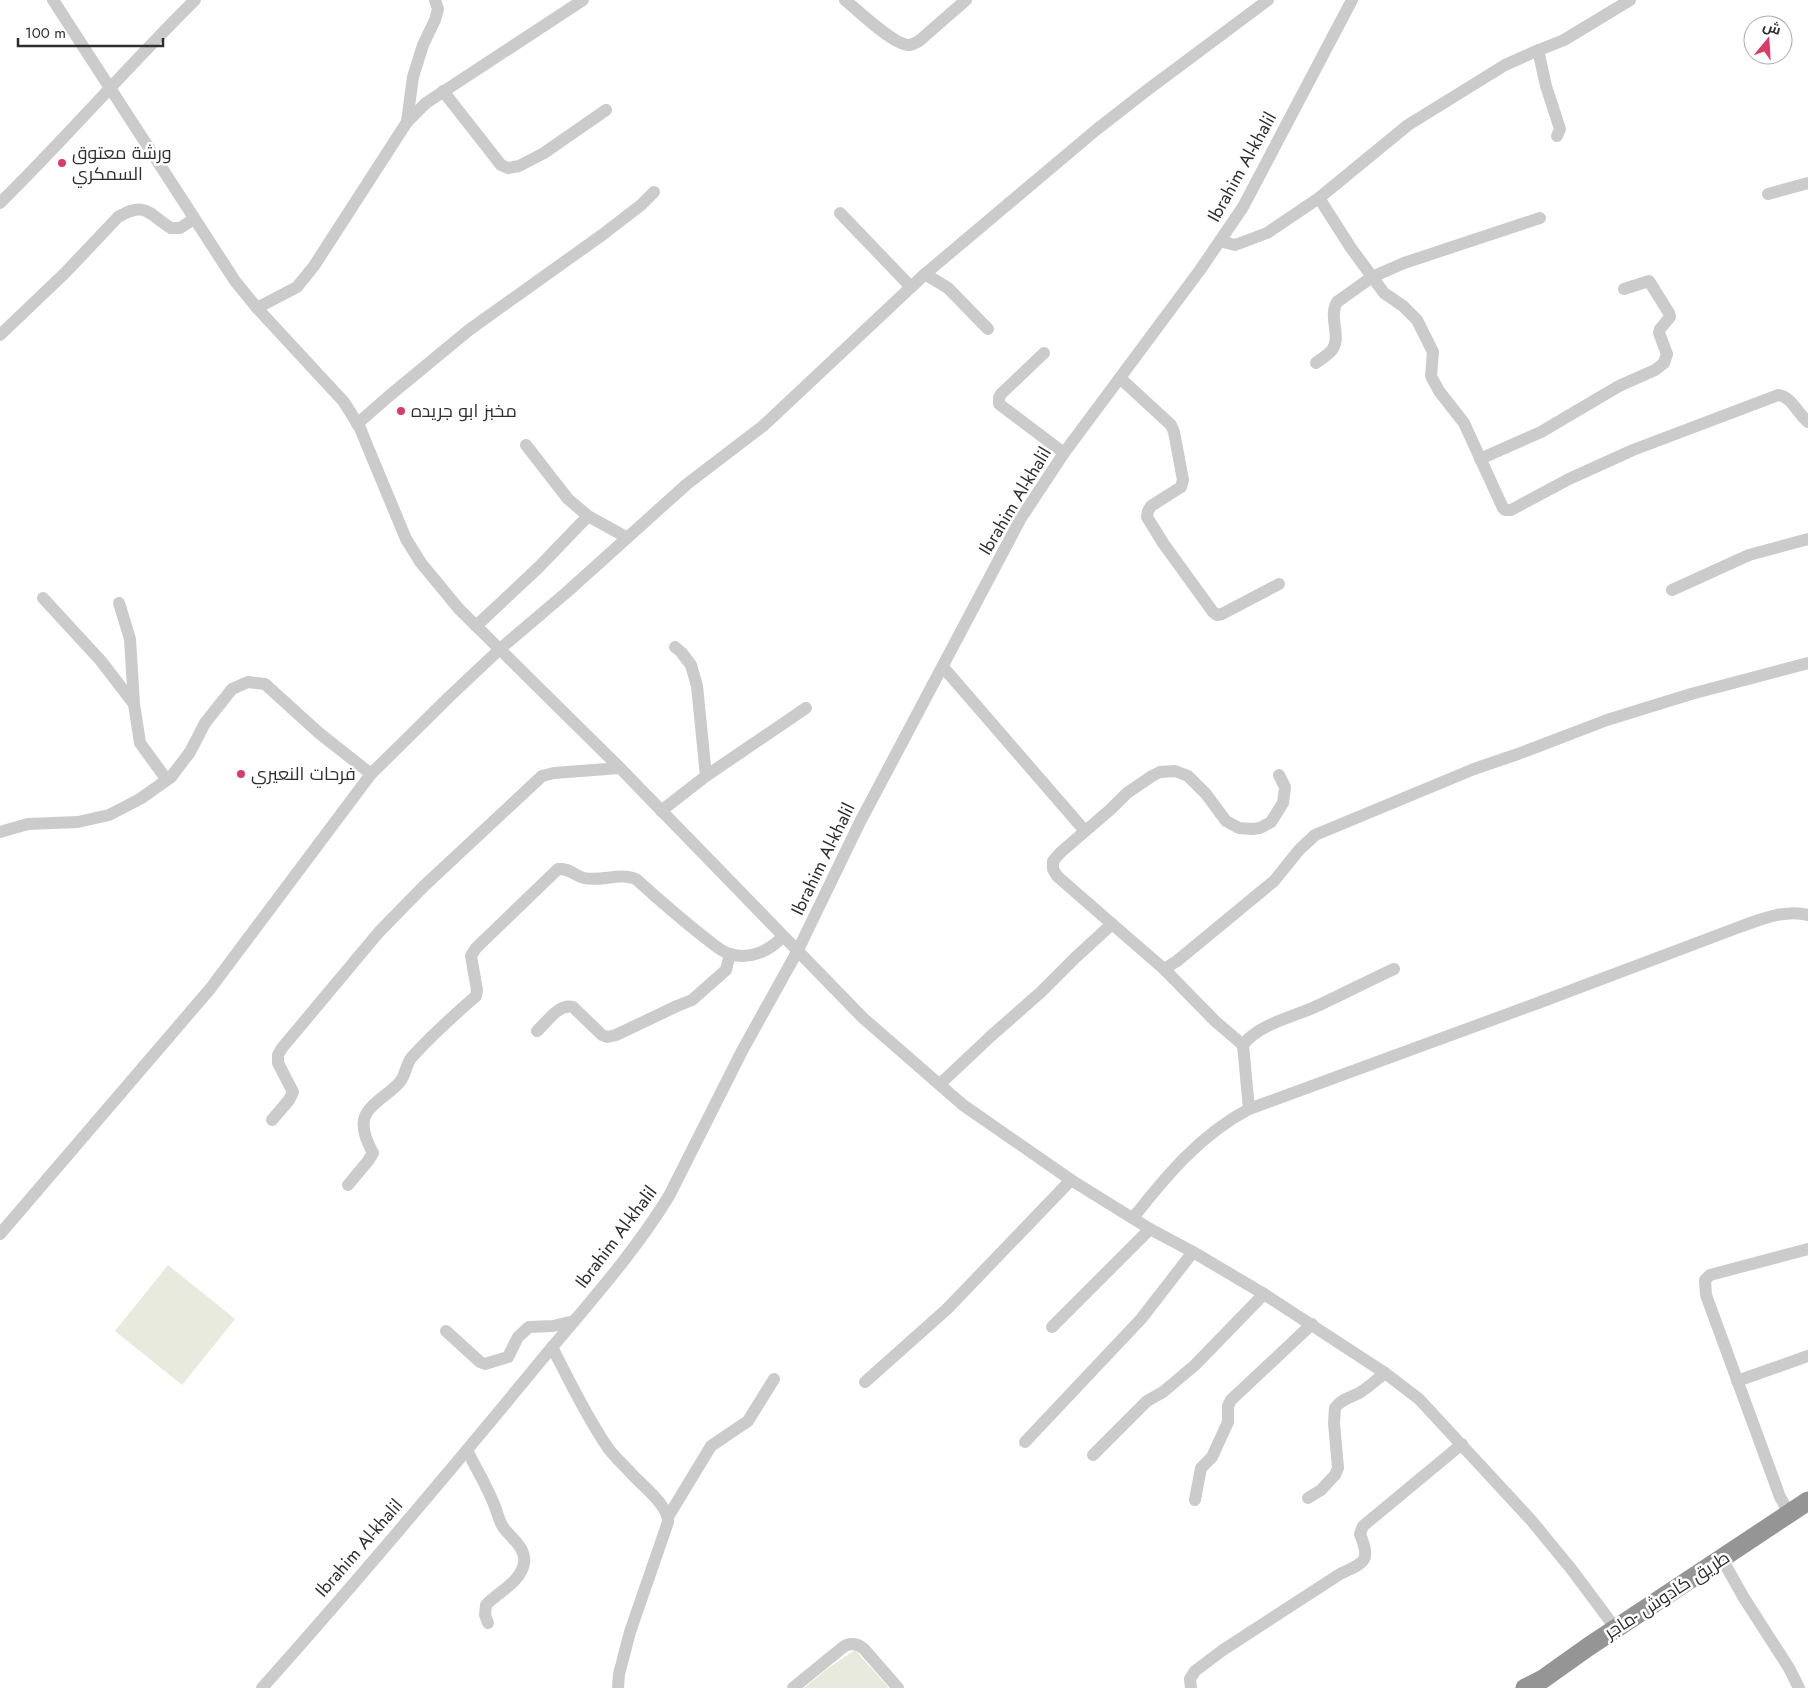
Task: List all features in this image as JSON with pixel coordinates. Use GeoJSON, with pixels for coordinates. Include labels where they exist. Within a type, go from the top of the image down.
{"type":"FeatureCollection","features":[{"type":"Feature","properties":{"kind":"highway","name":"طريق كادوش -ماجر"},"geometry":{"type":"LineString","coordinates":[[1525,1688],[1545,1683],[1588,1646],[1808,1501]]}},
{"type":"Feature","properties":{"kind":"street"},"geometry":{"type":"LineString","coordinates":[[53,0],[235,281],[257,308],[344,402],[370,450],[406,539],[428,571],[459,609],[620,768],[863,1018],[963,1105],[1072,1180],[1150,1229],[1193,1252],[1312,1324],[1384,1372],[1419,1399],[1531,1520],[1572,1570],[1616,1629]]}},
{"type":"Feature","properties":{"kind":"street"},"geometry":{"type":"LineString","coordinates":[[0,203],[195,0]]}},
{"type":"Feature","properties":{"kind":"street"},"geometry":{"type":"LineString","coordinates":[[407,122],[413,77],[423,45],[438,9],[434,0]]}},
{"type":"Feature","properties":{"kind":"street"},"geometry":{"type":"LineString","coordinates":[[257,308],[297,287],[314,266],[407,122],[426,103],[583,0]]}},
{"type":"Feature","properties":{"kind":"street"},"geometry":{"type":"LineString","coordinates":[[845,0],[889,37],[901,44],[910,45],[919,41],[966,0]]}},
{"type":"Feature","properties":{"kind":"street"},"geometry":{"type":"LineString","coordinates":[[0,1234],[210,989],[371,774],[500,649],[567,592],[687,484],[763,426],[925,274],[1096,130],[1268,0]]}},
{"type":"Feature","properties":{"kind":"street","name":"Ibrahim Al-khalil"},"geometry":{"type":"LineString","coordinates":[[262,1688],[467,1450],[574,1321],[639,1241],[669,1196],[742,1051],[797,952],[860,822],[1021,518],[1064,453],[1220,241],[1243,206],[1352,0]]}},
{"type":"Feature","properties":{"kind":"street"},"geometry":{"type":"LineString","coordinates":[[1220,241],[1235,245],[1267,233],[1319,198],[1408,125],[1505,65],[1564,40],[1630,0]]}},
{"type":"Feature","properties":{"kind":"street"},"geometry":{"type":"LineString","coordinates":[[1538,50],[1546,86],[1560,129],[1557,136]]}},
{"type":"Feature","properties":{"kind":"street"},"geometry":{"type":"LineString","coordinates":[[443,91],[501,165],[508,168],[519,166],[544,152],[606,110]]}},
{"type":"Feature","properties":{"kind":"street"},"geometry":{"type":"LineString","coordinates":[[1768,194],[1808,183]]}},
{"type":"Feature","properties":{"kind":"street"},"geometry":{"type":"LineString","coordinates":[[357,424],[388,396],[469,330],[602,235],[641,205],[654,192]]}},
{"type":"Feature","properties":{"kind":"street"},"geometry":{"type":"LineString","coordinates":[[1319,198],[1351,248],[1384,293],[1403,306],[1418,320],[1433,352],[1431,376],[1439,391],[1464,423],[1505,510],[1511,510],[1569,479],[1634,450],[1778,395],[1784,395],[1808,422]]}},
{"type":"Feature","properties":{"kind":"street"},"geometry":{"type":"LineString","coordinates":[[0,335],[123,214],[135,209],[143,210],[149,212],[171,228],[180,228],[194,219]]}},
{"type":"Feature","properties":{"kind":"street"},"geometry":{"type":"LineString","coordinates":[[840,213],[911,287]]}},
{"type":"Feature","properties":{"kind":"street"},"geometry":{"type":"LineString","coordinates":[[1316,363],[1333,349],[1336,339],[1333,317],[1337,302],[1372,277],[1404,262],[1540,218]]}},
{"type":"Feature","properties":{"kind":"street"},"geometry":{"type":"LineString","coordinates":[[925,274],[948,288],[988,329]]}},
{"type":"Feature","properties":{"kind":"street"},"geometry":{"type":"LineString","coordinates":[[1480,458],[1541,432],[1619,386],[1655,370],[1664,363],[1667,354],[1660,329],[1670,317],[1670,314],[1649,281],[1624,289]]}},
{"type":"Feature","properties":{"kind":"street"},"geometry":{"type":"LineString","coordinates":[[1044,353],[1001,394],[998,398],[999,404],[1064,453]]}},
{"type":"Feature","properties":{"kind":"street"},"geometry":{"type":"LineString","coordinates":[[1120,378],[1168,421],[1174,432],[1183,480],[1181,487],[1151,506],[1147,517],[1163,543],[1213,612],[1217,615],[1222,614],[1279,584]]}},
{"type":"Feature","properties":{"kind":"street"},"geometry":{"type":"LineString","coordinates":[[526,445],[568,499],[588,516],[626,537]]}},
{"type":"Feature","properties":{"kind":"street"},"geometry":{"type":"LineString","coordinates":[[476,626],[538,568],[588,516]]}},
{"type":"Feature","properties":{"kind":"street"},"geometry":{"type":"LineString","coordinates":[[1672,590],[1749,555],[1808,539]]}},
{"type":"Feature","properties":{"kind":"street"},"geometry":{"type":"LineString","coordinates":[[43,598],[102,661],[134,704]]}},
{"type":"Feature","properties":{"kind":"street"},"geometry":{"type":"LineString","coordinates":[[119,603],[130,639],[134,704],[140,743],[167,780]]}},
{"type":"Feature","properties":{"kind":"street"},"geometry":{"type":"LineString","coordinates":[[675,647],[691,665],[697,686],[706,776]]}},
{"type":"Feature","properties":{"kind":"street"},"geometry":{"type":"LineString","coordinates":[[1164,969],[1177,961],[1274,881],[1299,850],[1315,835],[1474,769],[1607,720],[1691,694],[1808,663]]}},
{"type":"Feature","properties":{"kind":"street"},"geometry":{"type":"LineString","coordinates":[[943,667],[1085,831]]}},
{"type":"Feature","properties":{"kind":"street"},"geometry":{"type":"LineString","coordinates":[[0,832],[28,824],[78,822],[109,815],[140,799],[171,777],[190,752],[205,723],[232,689],[248,682],[265,684],[319,733],[371,774]]}},
{"type":"Feature","properties":{"kind":"street"},"geometry":{"type":"LineString","coordinates":[[661,811],[706,776],[806,708]]}},
{"type":"Feature","properties":{"kind":"street"},"geometry":{"type":"LineString","coordinates":[[272,1120],[289,1100],[293,1092],[278,1063],[278,1055],[282,1048],[379,932],[424,886],[542,776],[554,773],[620,768]]}},
{"type":"Feature","properties":{"kind":"street"},"geometry":{"type":"LineString","coordinates":[[1249,1108],[1243,1045],[1164,969],[1057,876],[1053,869],[1053,861],[1127,793],[1160,772],[1175,772],[1188,776],[1206,794],[1226,821],[1239,828],[1260,828],[1271,822],[1283,803],[1285,787],[1279,775]]}},
{"type":"Feature","properties":{"kind":"street"},"geometry":{"type":"LineString","coordinates":[[348,1185],[373,1153],[364,1126],[364,1119],[368,1111],[398,1084],[403,1078],[411,1059],[438,1028],[476,996],[477,990],[471,956],[476,948],[558,869],[565,868],[583,878],[627,875],[636,879],[693,929],[730,954],[752,955],[775,946],[783,936]]}},
{"type":"Feature","properties":{"kind":"street"},"geometry":{"type":"LineString","coordinates":[[1133,1218],[1157,1188],[1198,1143],[1229,1119],[1249,1108],[1538,1003],[1742,926],[1768,917],[1791,913],[1808,914]]}},
{"type":"Feature","properties":{"kind":"street"},"geometry":{"type":"LineString","coordinates":[[940,1084],[1112,924]]}},
{"type":"Feature","properties":{"kind":"street"},"geometry":{"type":"LineString","coordinates":[[537,1031],[561,1007],[567,1005],[573,1007],[602,1035],[607,1037],[616,1035],[692,1000],[726,970],[730,954]]}},
{"type":"Feature","properties":{"kind":"street"},"geometry":{"type":"LineString","coordinates":[[1243,1045],[1248,1039],[1264,1028],[1315,1007],[1394,970]]}},
{"type":"Feature","properties":{"kind":"street"},"geometry":{"type":"LineString","coordinates":[[865,1382],[948,1309],[1072,1180]]}},
{"type":"Feature","properties":{"kind":"street"},"geometry":{"type":"LineString","coordinates":[[1052,1327],[1150,1229]]}},
{"type":"Feature","properties":{"kind":"street"},"geometry":{"type":"LineString","coordinates":[[1789,1513],[1780,1496],[1737,1381],[1706,1295],[1705,1280],[1710,1275],[1808,1249]]}},
{"type":"Feature","properties":{"kind":"street"},"geometry":{"type":"LineString","coordinates":[[1025,1442],[1141,1319],[1193,1252]]}},
{"type":"Feature","properties":{"kind":"street"},"geometry":{"type":"LineString","coordinates":[[1093,1455],[1147,1401],[1163,1392],[1195,1365],[1264,1294]]}},
{"type":"Feature","properties":{"kind":"street"},"geometry":{"type":"LineString","coordinates":[[446,1331],[480,1362],[485,1364],[508,1357],[518,1337],[529,1327],[553,1326],[574,1321]]}},
{"type":"Feature","properties":{"kind":"street"},"geometry":{"type":"LineString","coordinates":[[1195,1500],[1201,1468],[1212,1457],[1228,1422],[1230,1400],[1312,1324]]}},
{"type":"Feature","properties":{"kind":"street"},"geometry":{"type":"LineString","coordinates":[[552,1347],[580,1404],[607,1447],[658,1501],[667,1512],[668,1517],[668,1522],[630,1632],[619,1674],[618,1688]]}},
{"type":"Feature","properties":{"kind":"street"},"geometry":{"type":"LineString","coordinates":[[1737,1381],[1808,1356]]}},
{"type":"Feature","properties":{"kind":"street"},"geometry":{"type":"LineString","coordinates":[[1308,1498],[1321,1490],[1335,1475],[1338,1468],[1334,1423],[1335,1408],[1344,1399],[1357,1394],[1372,1384],[1384,1372]]}},
{"type":"Feature","properties":{"kind":"street"},"geometry":{"type":"LineString","coordinates":[[668,1517],[711,1446],[748,1421],[774,1379]]}},
{"type":"Feature","properties":{"kind":"street"},"geometry":{"type":"LineString","coordinates":[[1191,1688],[1190,1679],[1195,1671],[1223,1650],[1340,1574],[1360,1565],[1365,1560],[1366,1553],[1360,1534],[1363,1526],[1462,1444]]}},
{"type":"Feature","properties":{"kind":"street"},"geometry":{"type":"LineString","coordinates":[[467,1450],[494,1502],[503,1527],[520,1546],[524,1555],[524,1564],[520,1574],[486,1605],[485,1615],[488,1623]]}},
{"type":"Feature","properties":{"kind":"street"},"geometry":{"type":"LineString","coordinates":[[1722,1559],[1744,1598],[1789,1668],[1799,1688]]}},
{"type":"Feature","properties":{"kind":"street"},"geometry":{"type":"LineString","coordinates":[[793,1688],[842,1648],[851,1644],[864,1649],[898,1688]]}},
{"type":"Feature","properties":{"kind":"shaded area"},"geometry":{"type":"Polygon","coordinates":[[[168,1265],[235,1319],[182,1385],[115,1331],[168,1265]]]}},
{"type":"Feature","properties":{"kind":"shaded area"},"geometry":{"type":"Polygon","coordinates":[[[855,1650],[889,1688],[804,1688],[827,1669],[855,1650]]]}},
{"type":"Feature","properties":{"kind":"place","name":"ورشة معتوق السمكري"},"geometry":{"type":"Point","coordinates":[62,163]}},
{"type":"Feature","properties":{"kind":"place","name":"مخبز ابو جريده"},"geometry":{"type":"Point","coordinates":[401,411]}},
{"type":"Feature","properties":{"kind":"place","name":"فرحات النعيري"},"geometry":{"type":"Point","coordinates":[241,774]}}]}
